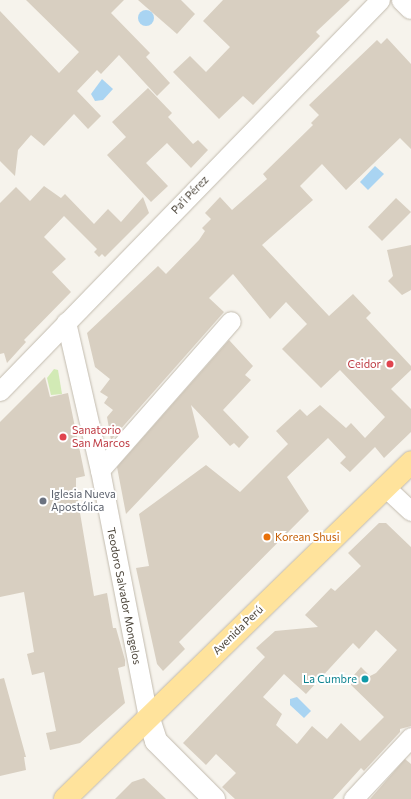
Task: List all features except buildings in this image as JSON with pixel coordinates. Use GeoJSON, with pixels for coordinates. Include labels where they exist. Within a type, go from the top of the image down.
{"type":"FeatureCollection","features":[{"type":"Feature","properties":{"kind":"main road","name":"Avenida Perú"},"geometry":{"type":"LineString","coordinates":[[65,799],[148,716],[411,462]]}},
{"type":"Feature","properties":{"kind":"street","name":"Pa'i Pérez"},"geometry":{"type":"LineString","coordinates":[[0,391],[380,0]]}},
{"type":"Feature","properties":{"kind":"street"},"geometry":{"type":"LineString","coordinates":[[403,0],[411,8]]}},
{"type":"Feature","properties":{"kind":"street","name":"Teodoro Salvador Mongelos"},"geometry":{"type":"LineString","coordinates":[[66,322],[100,470],[148,716],[156,741],[214,799]]}},
{"type":"Feature","properties":{"kind":"street"},"geometry":{"type":"LineString","coordinates":[[100,470],[231,322]]}},
{"type":"Feature","properties":{"kind":"street"},"geometry":{"type":"LineString","coordinates":[[385,487],[411,511]]}},
{"type":"Feature","properties":{"kind":"street"},"geometry":{"type":"LineString","coordinates":[[353,799],[411,737]]}},
{"type":"Feature","properties":{"kind":"green space"},"geometry":{"type":"Polygon","coordinates":[[[54,369],[58,370],[62,394],[51,395],[47,378],[54,369]]]}},
{"type":"Feature","properties":{"kind":"water"},"geometry":{"type":"Polygon","coordinates":[[[146,10],[152,12],[154,18],[152,24],[146,26],[140,24],[138,18],[140,12],[146,10]]]}},
{"type":"Feature","properties":{"kind":"water"},"geometry":{"type":"Polygon","coordinates":[[[102,79],[113,89],[103,100],[95,101],[91,94],[102,79]]]}},
{"type":"Feature","properties":{"kind":"water"},"geometry":{"type":"Polygon","coordinates":[[[375,166],[384,174],[368,190],[360,182],[375,166]]]}},
{"type":"Feature","properties":{"kind":"water"},"geometry":{"type":"Polygon","coordinates":[[[297,697],[311,711],[304,718],[290,705],[290,699],[297,697]]]}},
{"type":"Feature","properties":{"kind":"place","name":"Ceidor"},"geometry":{"type":"Point","coordinates":[390,364]}},
{"type":"Feature","properties":{"kind":"place","name":"Sanatorio San Marcos"},"geometry":{"type":"Point","coordinates":[63,437]}},
{"type":"Feature","properties":{"kind":"place","name":"Iglesia Nueva Apostólica"},"geometry":{"type":"Point","coordinates":[43,501]}},
{"type":"Feature","properties":{"kind":"place","name":"Korean Shusi"},"geometry":{"type":"Point","coordinates":[267,537]}},
{"type":"Feature","properties":{"kind":"place","name":"La Cumbre"},"geometry":{"type":"Point","coordinates":[365,679]}}]}
